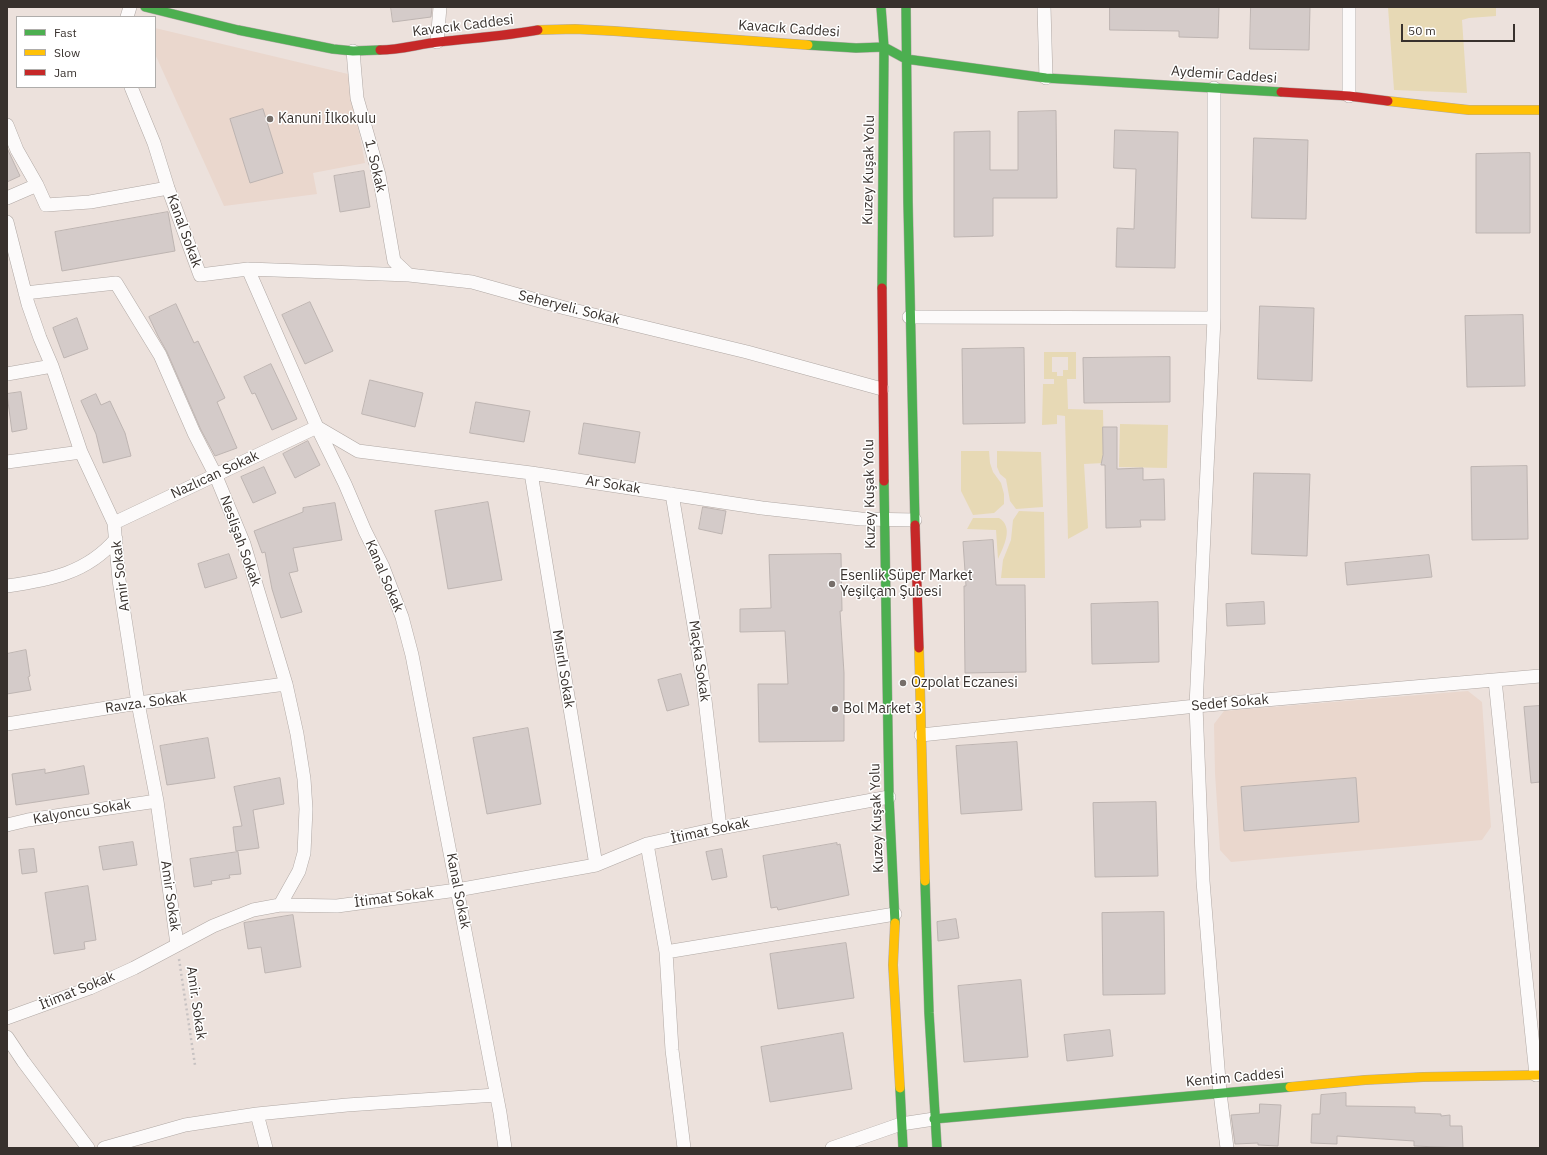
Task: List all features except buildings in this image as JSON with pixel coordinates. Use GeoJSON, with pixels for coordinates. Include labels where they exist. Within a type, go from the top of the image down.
{"type":"FeatureCollection","features":[{"type":"Feature","properties":{"kind":"main road","name":"Kavacık Caddesi"},"geometry":{"type":"LineString","coordinates":[[145,7],[238,30],[333,49],[353,51],[390,50],[436,42],[502,36],[540,30],[575,29],[782,44],[856,48],[884,47]]}},
{"type":"Feature","properties":{"kind":"main road","name":"Kuzey Kuşak Yolu"},"geometry":{"type":"LineString","coordinates":[[881,7],[884,47],[882,389],[889,797],[895,914],[893,966],[903,1148]]}},
{"type":"Feature","properties":{"kind":"main road"},"geometry":{"type":"LineString","coordinates":[[906,7],[909,317],[926,970],[934,1119],[937,1148]]}},
{"type":"Feature","properties":{"kind":"main road"},"geometry":{"type":"LineString","coordinates":[[884,47],[906,59]]}},
{"type":"Feature","properties":{"kind":"main road","name":"Aydemir Caddesi"},"geometry":{"type":"LineString","coordinates":[[906,59],[1046,78],[1349,96],[1469,110],[1540,110]]}},
{"type":"Feature","properties":{"kind":"main road","name":"Kentim Caddesi"},"geometry":{"type":"LineString","coordinates":[[934,1119],[1423,1077],[1538,1075]]}},
{"type":"Feature","properties":{"kind":"street"},"geometry":{"type":"LineString","coordinates":[[436,42],[440,7]]}},
{"type":"Feature","properties":{"kind":"street"},"geometry":{"type":"LineString","coordinates":[[1044,7],[1046,78]]}},
{"type":"Feature","properties":{"kind":"street"},"geometry":{"type":"LineString","coordinates":[[1349,7],[1349,96]]}},
{"type":"Feature","properties":{"kind":"street","name":"1. Sokak"},"geometry":{"type":"LineString","coordinates":[[353,51],[357,98],[379,175],[394,261],[409,274]]}},
{"type":"Feature","properties":{"kind":"street","name":"Kanal Sokak"},"geometry":{"type":"LineString","coordinates":[[131,88],[154,143],[168,188],[200,275],[248,269],[317,427],[383,567],[402,617],[412,655],[505,1148]]}},
{"type":"Feature","properties":{"kind":"street"},"geometry":{"type":"LineString","coordinates":[[1214,88],[1214,318],[1196,706],[1203,881],[1220,1094],[1227,1148]]}},
{"type":"Feature","properties":{"kind":"street"},"geometry":{"type":"LineString","coordinates":[[7,125],[17,150],[38,185],[46,205],[90,202],[168,188]]}},
{"type":"Feature","properties":{"kind":"street"},"geometry":{"type":"LineString","coordinates":[[7,198],[38,185]]}},
{"type":"Feature","properties":{"kind":"street","name":"Amir Sokak"},"geometry":{"type":"LineString","coordinates":[[7,222],[25,293],[40,338],[52,366],[81,452],[114,523],[119,580],[138,703],[157,801],[177,944]]}},
{"type":"Feature","properties":{"kind":"street","name":"Seheryeli. Sokak"},"geometry":{"type":"LineString","coordinates":[[248,269],[409,274],[472,282],[565,308],[747,352],[882,389]]}},
{"type":"Feature","properties":{"kind":"street","name":"Neslişah Sokak"},"geometry":{"type":"LineString","coordinates":[[25,293],[116,283],[160,355],[194,432],[215,474],[244,544],[286,684],[297,734],[304,779],[306,809],[304,853],[299,871],[280,905]]}},
{"type":"Feature","properties":{"kind":"street"},"geometry":{"type":"LineString","coordinates":[[909,317],[1214,318]]}},
{"type":"Feature","properties":{"kind":"street"},"geometry":{"type":"LineString","coordinates":[[7,374],[52,366]]}},
{"type":"Feature","properties":{"kind":"street","name":"Ar Sokak"},"geometry":{"type":"LineString","coordinates":[[317,427],[358,450],[531,473],[769,509],[884,520],[915,520]]}},
{"type":"Feature","properties":{"kind":"street","name":"Nazlıcan Sokak"},"geometry":{"type":"LineString","coordinates":[[114,523],[317,427]]}},
{"type":"Feature","properties":{"kind":"street"},"geometry":{"type":"LineString","coordinates":[[7,462],[81,452]]}},
{"type":"Feature","properties":{"kind":"street","name":"Mısırlı Sokak"},"geometry":{"type":"LineString","coordinates":[[531,473],[596,865]]}},
{"type":"Feature","properties":{"kind":"street","name":"Maçka Sokak"},"geometry":{"type":"LineString","coordinates":[[672,494],[702,674],[720,828]]}},
{"type":"Feature","properties":{"kind":"street"},"geometry":{"type":"LineString","coordinates":[[7,586],[43,581],[71,572],[92,561],[109,548],[116,539]]}},
{"type":"Feature","properties":{"kind":"street","name":"Sedef Sokak"},"geometry":{"type":"LineString","coordinates":[[921,735],[1196,706],[1540,676]]}},
{"type":"Feature","properties":{"kind":"street"},"geometry":{"type":"LineString","coordinates":[[1495,680],[1538,1075]]}},
{"type":"Feature","properties":{"kind":"street","name":"Ravza. Sokak"},"geometry":{"type":"LineString","coordinates":[[7,724],[138,703],[286,684]]}},
{"type":"Feature","properties":{"kind":"street","name":"İtimat Sokak"},"geometry":{"type":"LineString","coordinates":[[7,1018],[90,988],[134,968],[213,926],[253,910],[280,905],[336,906],[457,890],[596,865],[647,844],[720,828],[889,797]]}},
{"type":"Feature","properties":{"kind":"street","name":"Kalyoncu Sokak"},"geometry":{"type":"LineString","coordinates":[[7,825],[28,820],[157,801]]}},
{"type":"Feature","properties":{"kind":"street"},"geometry":{"type":"LineString","coordinates":[[647,844],[666,952],[672,1050],[684,1148]]}},
{"type":"Feature","properties":{"kind":"street"},"geometry":{"type":"LineString","coordinates":[[666,952],[895,914]]}},
{"type":"Feature","properties":{"kind":"street"},"geometry":{"type":"LineString","coordinates":[[7,1037],[23,1061],[88,1148]]}},
{"type":"Feature","properties":{"kind":"street"},"geometry":{"type":"LineString","coordinates":[[104,1148],[185,1125],[257,1114],[348,1105],[496,1095]]}},
{"type":"Feature","properties":{"kind":"street"},"geometry":{"type":"LineString","coordinates":[[257,1114],[266,1148]]}},
{"type":"Feature","properties":{"kind":"street"},"geometry":{"type":"LineString","coordinates":[[832,1148],[901,1124],[934,1119]]}},
{"type":"Feature","properties":{"kind":"path","name":"Amir. Sokak"},"geometry":{"type":"LineString","coordinates":[[177,944],[195,1065]]}},
{"type":"Feature","properties":{"kind":"shaded area"},"geometry":{"type":"Polygon","coordinates":[[[1388,7],[1496,7],[1496,16],[1462,20],[1467,93],[1394,90],[1388,7]]]}},
{"type":"Feature","properties":{"kind":"shaded area","name":"Kanuni İlkokulu"},"geometry":{"type":"Polygon","coordinates":[[[156,28],[348,74],[365,163],[313,173],[317,194],[224,206],[156,56],[156,28]]]}},
{"type":"Feature","properties":{"kind":"shaded area"},"geometry":{"type":"Polygon","coordinates":[[[1044,352],[1076,352],[1076,379],[1067,379],[1068,409],[1103,410],[1104,463],[1084,464],[1088,528],[1068,539],[1065,416],[1057,415],[1057,424],[1042,425],[1043,384],[1054,384],[1054,379],[1044,379],[1044,352]],[[1052,357],[1052,372],[1057,372],[1057,376],[1063,376],[1063,370],[1068,370],[1068,357],[1052,357]]]}},
{"type":"Feature","properties":{"kind":"shaded area"},"geometry":{"type":"Polygon","coordinates":[[[1120,424],[1168,425],[1167,468],[1119,467],[1120,424]]]}},
{"type":"Feature","properties":{"kind":"shaded area"},"geometry":{"type":"Polygon","coordinates":[[[961,451],[989,451],[990,463],[993,472],[1001,483],[1004,494],[1004,504],[994,513],[973,515],[961,491],[961,451]]]}},
{"type":"Feature","properties":{"kind":"shaded area"},"geometry":{"type":"Polygon","coordinates":[[[997,451],[1041,452],[1043,507],[1016,509],[1010,501],[1006,479],[1000,474],[997,467],[997,451]]]}},
{"type":"Feature","properties":{"kind":"shaded area"},"geometry":{"type":"Polygon","coordinates":[[[1019,511],[1044,512],[1045,578],[1001,578],[1003,560],[1011,540],[1013,520],[1019,511]]]}},
{"type":"Feature","properties":{"kind":"shaded area"},"geometry":{"type":"Polygon","coordinates":[[[973,518],[999,518],[1004,522],[1007,532],[1005,543],[998,559],[996,530],[967,529],[973,518]]]}},
{"type":"Feature","properties":{"kind":"shaded area"},"geometry":{"type":"Polygon","coordinates":[[[1468,691],[1482,702],[1491,827],[1482,840],[1231,862],[1220,850],[1215,773],[1214,724],[1224,711],[1468,691]]]}},
{"type":"Feature","properties":{"kind":"traffic: fast"},"geometry":{"type":"LineString","coordinates":[[145,7],[238,30],[333,49],[353,51],[380,50]]}},
{"type":"Feature","properties":{"kind":"traffic: fast"},"geometry":{"type":"LineString","coordinates":[[881,7],[884,47],[882,288]]}},
{"type":"Feature","properties":{"kind":"traffic: fast"},"geometry":{"type":"LineString","coordinates":[[906,7],[908,202],[915,525]]}},
{"type":"Feature","properties":{"kind":"traffic: fast"},"geometry":{"type":"LineString","coordinates":[[808,45],[856,48],[884,47],[906,59],[1046,78],[1281,92]]}},
{"type":"Feature","properties":{"kind":"traffic: fast"},"geometry":{"type":"LineString","coordinates":[[884,481],[889,797],[895,923]]}},
{"type":"Feature","properties":{"kind":"traffic: fast"},"geometry":{"type":"LineString","coordinates":[[925,881],[929,1013],[937,1148]]}},
{"type":"Feature","properties":{"kind":"traffic: fast"},"geometry":{"type":"LineString","coordinates":[[934,1119],[1290,1087]]}},
{"type":"Feature","properties":{"kind":"traffic: fast"},"geometry":{"type":"LineString","coordinates":[[900,1088],[903,1148]]}},
{"type":"Feature","properties":{"kind":"traffic: slow"},"geometry":{"type":"LineString","coordinates":[[538,30],[575,29],[614,31],[808,45]]}},
{"type":"Feature","properties":{"kind":"traffic: slow"},"geometry":{"type":"LineString","coordinates":[[1388,101],[1469,110],[1540,110]]}},
{"type":"Feature","properties":{"kind":"traffic: slow"},"geometry":{"type":"LineString","coordinates":[[919,648],[925,881]]}},
{"type":"Feature","properties":{"kind":"traffic: slow"},"geometry":{"type":"LineString","coordinates":[[895,923],[893,965],[900,1088]]}},
{"type":"Feature","properties":{"kind":"traffic: slow"},"geometry":{"type":"LineString","coordinates":[[1290,1087],[1365,1080],[1423,1077],[1540,1075]]}},
{"type":"Feature","properties":{"kind":"traffic: jam"},"geometry":{"type":"LineString","coordinates":[[380,50],[538,30]]}},
{"type":"Feature","properties":{"kind":"traffic: jam"},"geometry":{"type":"LineString","coordinates":[[1281,92],[1349,96],[1388,101]]}},
{"type":"Feature","properties":{"kind":"traffic: jam"},"geometry":{"type":"LineString","coordinates":[[882,288],[884,481]]}},
{"type":"Feature","properties":{"kind":"traffic: jam"},"geometry":{"type":"LineString","coordinates":[[915,525],[919,648]]}},
{"type":"Feature","properties":{"kind":"place","name":"Kanuni İlkokulu"},"geometry":{"type":"Point","coordinates":[270,119]}},
{"type":"Feature","properties":{"kind":"place","name":"Esenlik Süper Market Yeşilçam Şubesi"},"geometry":{"type":"Point","coordinates":[832,584]}},
{"type":"Feature","properties":{"kind":"place","name":"Ozpolat Eczanesi"},"geometry":{"type":"Point","coordinates":[903,683]}},
{"type":"Feature","properties":{"kind":"place","name":"Bol Market 3"},"geometry":{"type":"Point","coordinates":[835,709]}}]}
